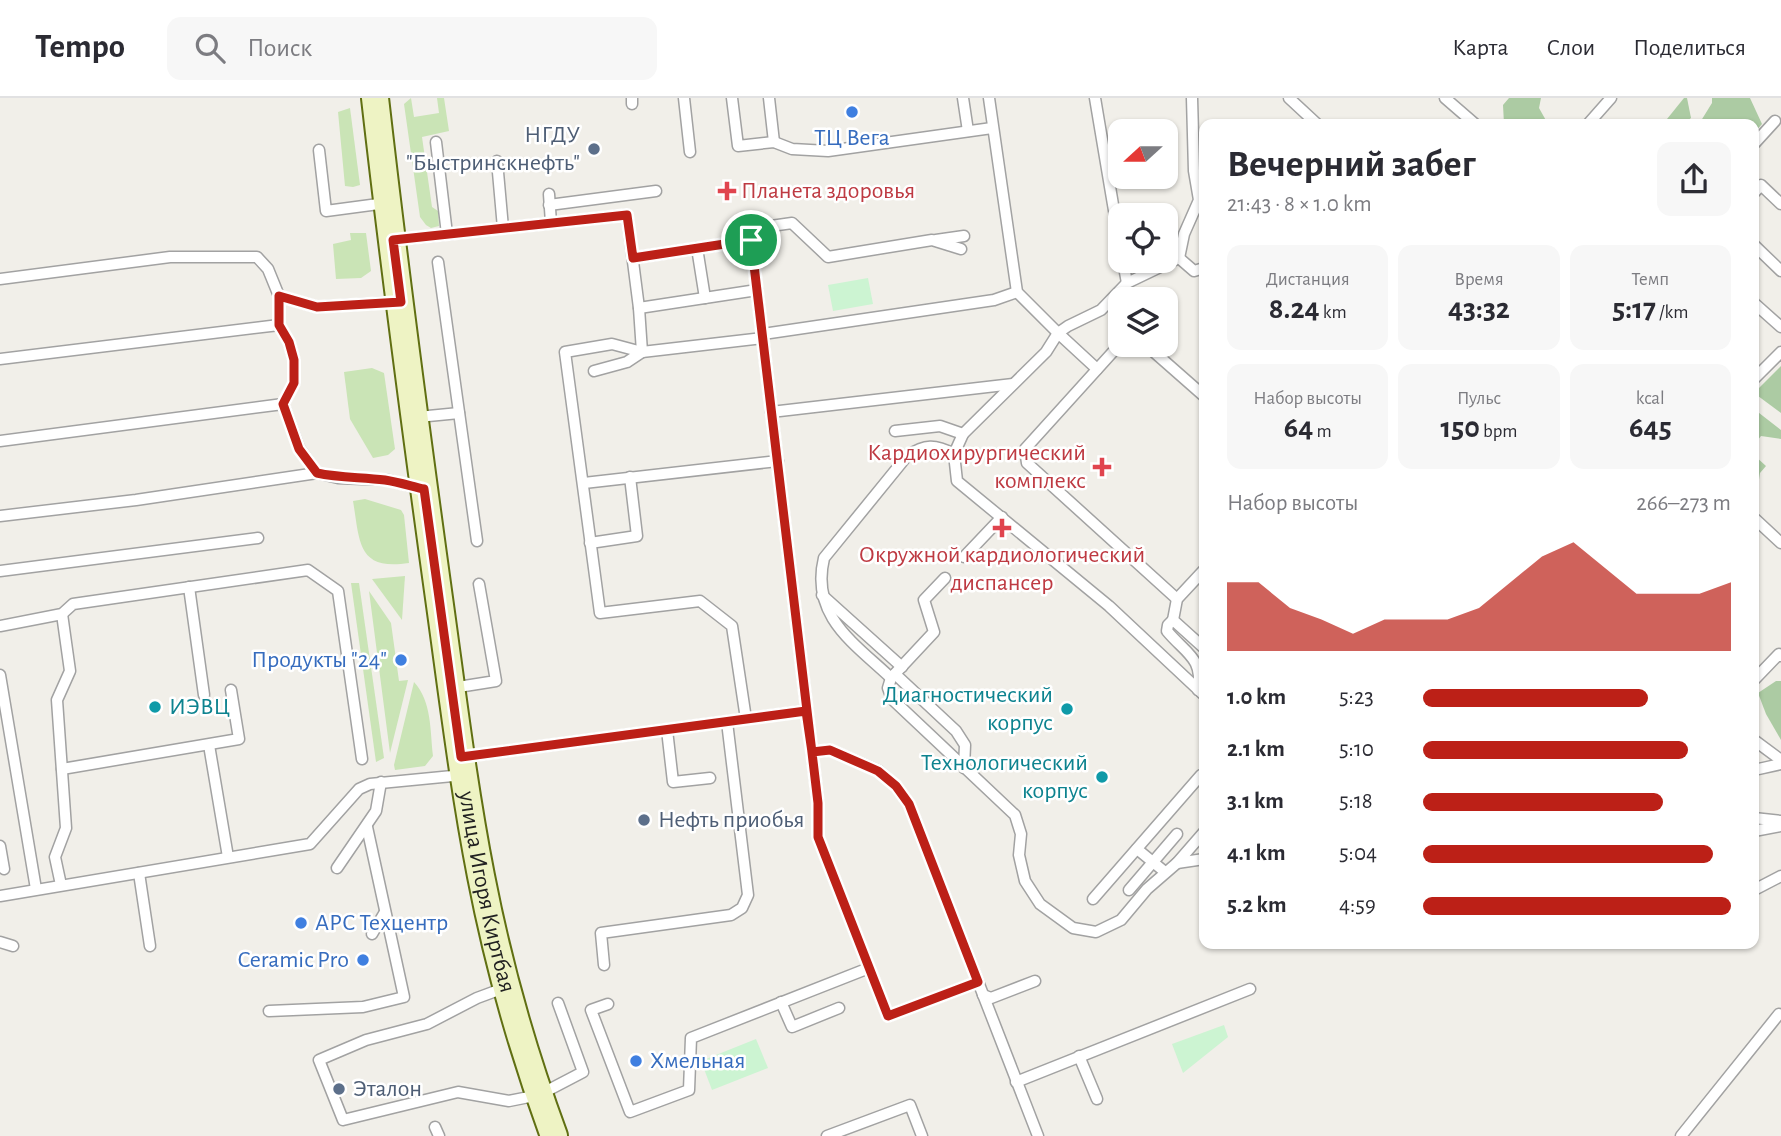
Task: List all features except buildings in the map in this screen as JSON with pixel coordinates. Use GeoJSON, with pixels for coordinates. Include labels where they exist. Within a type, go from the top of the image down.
{"type":"FeatureCollection","features":[{"type":"Feature","properties":{"kind":"main road","name":"улица Игоря Киртбая"},"geometry":{"type":"LineString","coordinates":[[375,98],[424,489],[462,766],[481,877],[506,987],[554,1136]]}},
{"type":"Feature","properties":{"kind":"lane"},"geometry":{"type":"LineString","coordinates":[[684,98],[690,152]]}},
{"type":"Feature","properties":{"kind":"lane"},"geometry":{"type":"LineString","coordinates":[[732,98],[738,146],[774,142],[792,149],[828,151],[992,128]]}},
{"type":"Feature","properties":{"kind":"lane"},"geometry":{"type":"LineString","coordinates":[[769,98],[774,142]]}},
{"type":"Feature","properties":{"kind":"lane"},"geometry":{"type":"LineString","coordinates":[[962,98],[968,131]]}},
{"type":"Feature","properties":{"kind":"lane"},"geometry":{"type":"LineString","coordinates":[[989,98],[1017,292],[1097,369]]}},
{"type":"Feature","properties":{"kind":"lane"},"geometry":{"type":"LineString","coordinates":[[1094,98],[1112,203]]}},
{"type":"Feature","properties":{"kind":"lane"},"geometry":{"type":"LineString","coordinates":[[1192,98],[1194,171],[1199,200],[1184,234],[1180,258],[1194,271],[1199,270]]}},
{"type":"Feature","properties":{"kind":"lane"},"geometry":{"type":"LineString","coordinates":[[1289,98],[1312,119]]}},
{"type":"Feature","properties":{"kind":"lane"},"geometry":{"type":"LineString","coordinates":[[1445,98],[1469,119]]}},
{"type":"Feature","properties":{"kind":"lane"},"geometry":{"type":"LineString","coordinates":[[1592,119],[1611,98]]}},
{"type":"Feature","properties":{"kind":"lane"},"geometry":{"type":"LineString","coordinates":[[1759,139],[1775,121]]}},
{"type":"Feature","properties":{"kind":"lane"},"geometry":{"type":"LineString","coordinates":[[436,142],[447,234]]}},
{"type":"Feature","properties":{"kind":"lane"},"geometry":{"type":"LineString","coordinates":[[319,150],[326,211],[387,202]]}},
{"type":"Feature","properties":{"kind":"lane"},"geometry":{"type":"LineString","coordinates":[[497,161],[503,228]]}},
{"type":"Feature","properties":{"kind":"lane"},"geometry":{"type":"LineString","coordinates":[[1759,187],[1761,185],[1781,204]]}},
{"type":"Feature","properties":{"kind":"lane"},"geometry":{"type":"LineString","coordinates":[[551,223],[549,199],[656,191]]}},
{"type":"Feature","properties":{"kind":"lane"},"geometry":{"type":"LineString","coordinates":[[393,240],[627,215],[642,352]]}},
{"type":"Feature","properties":{"kind":"lane"},"geometry":{"type":"LineString","coordinates":[[633,258],[751,240],[764,227],[792,223],[828,257],[964,236]]}},
{"type":"Feature","properties":{"kind":"lane"},"geometry":{"type":"LineString","coordinates":[[751,240],[818,803],[818,837],[888,1016],[978,982]]}},
{"type":"Feature","properties":{"kind":"lane"},"geometry":{"type":"LineString","coordinates":[[932,240],[961,248]]}},
{"type":"Feature","properties":{"kind":"lane"},"geometry":{"type":"LineString","coordinates":[[697,248],[705,298]]}},
{"type":"Feature","properties":{"kind":"lane"},"geometry":{"type":"LineString","coordinates":[[1759,251],[1781,271]]}},
{"type":"Feature","properties":{"kind":"lane"},"geometry":{"type":"LineString","coordinates":[[0,279],[170,257],[257,257],[268,270],[279,296],[279,325],[289,342],[294,360],[294,383],[283,404],[299,449],[317,473]]}},
{"type":"Feature","properties":{"kind":"lane"},"geometry":{"type":"LineString","coordinates":[[438,262],[477,541]]}},
{"type":"Feature","properties":{"kind":"lane"},"geometry":{"type":"LineString","coordinates":[[1125,273],[1127,284]]}},
{"type":"Feature","properties":{"kind":"lane"},"geometry":{"type":"LineString","coordinates":[[1145,273],[1127,284],[1101,310],[1058,333],[1046,352],[963,433],[954,454],[957,481],[1109,606],[1199,690]]}},
{"type":"Feature","properties":{"kind":"lane"},"geometry":{"type":"LineString","coordinates":[[639,308],[757,290]]}},
{"type":"Feature","properties":{"kind":"lane"},"geometry":{"type":"LineString","coordinates":[[746,719],[732,626],[700,601],[600,613],[565,352],[612,344],[642,352],[763,336],[994,300],[1017,292]]}},
{"type":"Feature","properties":{"kind":"lane"},"geometry":{"type":"LineString","coordinates":[[279,296],[317,307],[401,302]]}},
{"type":"Feature","properties":{"kind":"lane"},"geometry":{"type":"LineString","coordinates":[[1759,307],[1781,327]]}},
{"type":"Feature","properties":{"kind":"lane"},"geometry":{"type":"LineString","coordinates":[[0,359],[279,325]]}},
{"type":"Feature","properties":{"kind":"lane"},"geometry":{"type":"LineString","coordinates":[[594,371],[627,362],[642,352]]}},
{"type":"Feature","properties":{"kind":"lane"},"geometry":{"type":"LineString","coordinates":[[1759,374],[1781,352]]}},
{"type":"Feature","properties":{"kind":"lane"},"geometry":{"type":"LineString","coordinates":[[1108,357],[1025,449],[1027,463],[1177,599]]}},
{"type":"Feature","properties":{"kind":"lane"},"geometry":{"type":"LineString","coordinates":[[1160,357],[1199,392]]}},
{"type":"Feature","properties":{"kind":"lane"},"geometry":{"type":"LineString","coordinates":[[771,412],[1013,383]]}},
{"type":"Feature","properties":{"kind":"lane"},"geometry":{"type":"LineString","coordinates":[[0,441],[283,404]]}},
{"type":"Feature","properties":{"kind":"lane"},"geometry":{"type":"LineString","coordinates":[[415,418],[459,413]]}},
{"type":"Feature","properties":{"kind":"lane"},"geometry":{"type":"LineString","coordinates":[[895,431],[940,426],[963,433]]}},
{"type":"Feature","properties":{"kind":"lane"},"geometry":{"type":"LineString","coordinates":[[896,673],[834,624],[822,595],[821,571],[824,558],[907,456],[931,445],[954,454]]}},
{"type":"Feature","properties":{"kind":"lane"},"geometry":{"type":"LineString","coordinates":[[584,482],[778,461]]}},
{"type":"Feature","properties":{"kind":"lane"},"geometry":{"type":"LineString","coordinates":[[0,516],[136,500],[317,473],[338,478],[388,480],[424,489]]}},
{"type":"Feature","properties":{"kind":"lane"},"geometry":{"type":"LineString","coordinates":[[590,543],[637,536],[630,477]]}},
{"type":"Feature","properties":{"kind":"lane"},"geometry":{"type":"LineString","coordinates":[[964,557],[1002,517]]}},
{"type":"Feature","properties":{"kind":"lane"},"geometry":{"type":"LineString","coordinates":[[1759,523],[1781,543]]}},
{"type":"Feature","properties":{"kind":"lane"},"geometry":{"type":"LineString","coordinates":[[0,571],[258,538]]}},
{"type":"Feature","properties":{"kind":"lane"},"geometry":{"type":"LineString","coordinates":[[0,626],[62,614],[73,604],[308,570],[338,591],[362,759]]}},
{"type":"Feature","properties":{"kind":"lane"},"geometry":{"type":"LineString","coordinates":[[1199,575],[1177,599],[1173,620],[1167,631],[1198,662],[1199,670]]}},
{"type":"Feature","properties":{"kind":"lane"},"geometry":{"type":"LineString","coordinates":[[944,578],[924,600],[934,632],[896,673],[888,688],[892,699],[1014,815],[1021,834],[1019,855],[1025,881],[1040,904],[1073,928],[1096,932],[1121,920],[1199,838]]}},
{"type":"Feature","properties":{"kind":"lane"},"geometry":{"type":"LineString","coordinates":[[452,688],[496,681],[480,584]]}},
{"type":"Feature","properties":{"kind":"lane"},"geometry":{"type":"LineString","coordinates":[[189,587],[204,695]]}},
{"type":"Feature","properties":{"kind":"lane"},"geometry":{"type":"LineString","coordinates":[[822,595],[956,731],[965,746],[964,768]]}},
{"type":"Feature","properties":{"kind":"lane"},"geometry":{"type":"LineString","coordinates":[[61,885],[55,858],[66,828],[57,700],[70,671],[62,614]]}},
{"type":"Feature","properties":{"kind":"lane"},"geometry":{"type":"LineString","coordinates":[[1173,620],[1199,643]]}},
{"type":"Feature","properties":{"kind":"lane"},"geometry":{"type":"LineString","coordinates":[[1759,675],[1779,654],[1781,656]]}},
{"type":"Feature","properties":{"kind":"lane"},"geometry":{"type":"LineString","coordinates":[[0,675],[4,722],[36,889]]}},
{"type":"Feature","properties":{"kind":"lane"},"geometry":{"type":"LineString","coordinates":[[62,769],[239,740],[231,690]]}},
{"type":"Feature","properties":{"kind":"lane"},"geometry":{"type":"LineString","coordinates":[[0,896],[310,844],[359,789],[381,782],[667,730],[806,711]]}},
{"type":"Feature","properties":{"kind":"lane"},"geometry":{"type":"LineString","coordinates":[[604,965],[601,933],[730,915],[742,908],[748,895],[727,722]]}},
{"type":"Feature","properties":{"kind":"lane"},"geometry":{"type":"LineString","coordinates":[[667,730],[673,782],[710,778]]}},
{"type":"Feature","properties":{"kind":"lane"},"geometry":{"type":"LineString","coordinates":[[1759,744],[1781,762]]}},
{"type":"Feature","properties":{"kind":"lane"},"geometry":{"type":"LineString","coordinates":[[209,745],[228,857]]}},
{"type":"Feature","properties":{"kind":"lane"},"geometry":{"type":"LineString","coordinates":[[812,752],[830,750],[878,771],[896,786],[909,804],[1038,1136]]}},
{"type":"Feature","properties":{"kind":"lane"},"geometry":{"type":"LineString","coordinates":[[1759,769],[1781,762]]}},
{"type":"Feature","properties":{"kind":"lane"},"geometry":{"type":"LineString","coordinates":[[1093,900],[1199,778]]}},
{"type":"Feature","properties":{"kind":"lane"},"geometry":{"type":"LineString","coordinates":[[337,868],[376,811],[381,782]]}},
{"type":"Feature","properties":{"kind":"lane"},"geometry":{"type":"LineString","coordinates":[[1759,819],[1781,824]]}},
{"type":"Feature","properties":{"kind":"lane"},"geometry":{"type":"LineString","coordinates":[[1759,830],[1781,824]]}},
{"type":"Feature","properties":{"kind":"lane"},"geometry":{"type":"LineString","coordinates":[[269,1011],[363,1007],[404,997],[367,827]]}},
{"type":"Feature","properties":{"kind":"lane"},"geometry":{"type":"LineString","coordinates":[[1129,890],[1177,834]]}},
{"type":"Feature","properties":{"kind":"lane"},"geometry":{"type":"LineString","coordinates":[[0,846],[4,869]]}},
{"type":"Feature","properties":{"kind":"lane"},"geometry":{"type":"LineString","coordinates":[[1137,849],[1165,872]]}},
{"type":"Feature","properties":{"kind":"lane"},"geometry":{"type":"LineString","coordinates":[[1177,863],[1199,860]]}},
{"type":"Feature","properties":{"kind":"lane"},"geometry":{"type":"LineString","coordinates":[[139,873],[150,946]]}},
{"type":"Feature","properties":{"kind":"lane"},"geometry":{"type":"LineString","coordinates":[[1759,887],[1781,876]]}},
{"type":"Feature","properties":{"kind":"lane"},"geometry":{"type":"LineString","coordinates":[[372,934],[385,912]]}},
{"type":"Feature","properties":{"kind":"lane"},"geometry":{"type":"LineString","coordinates":[[0,942],[13,946]]}},
{"type":"Feature","properties":{"kind":"lane"},"geometry":{"type":"LineString","coordinates":[[608,1004],[591,1010],[630,1112],[689,1090],[691,1038],[869,968]]}},
{"type":"Feature","properties":{"kind":"lane"},"geometry":{"type":"LineString","coordinates":[[983,995],[991,998],[1035,981]]}},
{"type":"Feature","properties":{"kind":"lane"},"geometry":{"type":"LineString","coordinates":[[506,987],[477,998],[427,1024],[366,1040],[318,1060],[343,1119],[458,1092],[509,1101],[539,1095],[583,1072],[558,1003]]}},
{"type":"Feature","properties":{"kind":"lane"},"geometry":{"type":"LineString","coordinates":[[1017,1082],[1250,989]]}},
{"type":"Feature","properties":{"kind":"lane"},"geometry":{"type":"LineString","coordinates":[[781,1002],[792,1027],[839,1008]]}},
{"type":"Feature","properties":{"kind":"lane"},"geometry":{"type":"LineString","coordinates":[[1681,1136],[1779,1014]]}},
{"type":"Feature","properties":{"kind":"lane"},"geometry":{"type":"LineString","coordinates":[[1079,1056],[1097,1099]]}},
{"type":"Feature","properties":{"kind":"lane"},"geometry":{"type":"LineString","coordinates":[[827,1136],[910,1105],[922,1136]]}},
{"type":"Feature","properties":{"kind":"green space"},"geometry":{"type":"Polygon","coordinates":[[[411,98],[414,117],[439,113],[437,98],[444,98],[449,131],[422,137],[432,207],[438,211],[439,226],[431,228],[420,217],[404,104],[411,98]]]}},
{"type":"Feature","properties":{"kind":"green space"},"geometry":{"type":"Polygon","coordinates":[[[1509,98],[1541,98],[1539,108],[1545,119],[1504,119],[1503,105],[1509,98]]]}},
{"type":"Feature","properties":{"kind":"green space"},"geometry":{"type":"Polygon","coordinates":[[[1684,98],[1687,98],[1691,118],[1667,119],[1684,98]]]}},
{"type":"Feature","properties":{"kind":"green space"},"geometry":{"type":"Polygon","coordinates":[[[1712,98],[1750,98],[1762,124],[1759,127],[1759,119],[1702,119],[1712,103],[1712,98]]]}},
{"type":"Feature","properties":{"kind":"green space"},"geometry":{"type":"Polygon","coordinates":[[[350,108],[360,185],[353,187],[345,186],[338,112],[350,108]]]}},
{"type":"Feature","properties":{"kind":"green space"},"geometry":{"type":"Polygon","coordinates":[[[350,233],[366,233],[371,271],[361,278],[336,279],[333,244],[351,240],[350,233]]]}},
{"type":"Feature","properties":{"kind":"green space"},"geometry":{"type":"Polygon","coordinates":[[[868,278],[873,304],[833,311],[828,285],[868,278]]]}},
{"type":"Feature","properties":{"kind":"green space"},"geometry":{"type":"Polygon","coordinates":[[[1781,366],[1781,413],[1759,397],[1759,388],[1781,366]]]}},
{"type":"Feature","properties":{"kind":"green space"},"geometry":{"type":"Polygon","coordinates":[[[372,368],[384,373],[395,449],[388,455],[373,458],[350,419],[344,372],[372,368]]]}},
{"type":"Feature","properties":{"kind":"green space"},"geometry":{"type":"Polygon","coordinates":[[[1759,413],[1781,430],[1781,439],[1761,436],[1759,439],[1759,413]]]}},
{"type":"Feature","properties":{"kind":"green space"},"geometry":{"type":"Polygon","coordinates":[[[1759,460],[1766,466],[1760,473],[1759,480],[1759,460]]]}},
{"type":"Feature","properties":{"kind":"green space"},"geometry":{"type":"Polygon","coordinates":[[[365,499],[401,510],[404,515],[409,563],[379,562],[370,558],[364,550],[357,529],[353,501],[365,499]]]}},
{"type":"Feature","properties":{"kind":"green space"},"geometry":{"type":"Polygon","coordinates":[[[405,576],[402,620],[372,579],[405,576]]]}},
{"type":"Feature","properties":{"kind":"green space"},"geometry":{"type":"Polygon","coordinates":[[[351,583],[359,583],[384,758],[376,762],[351,583]]]}},
{"type":"Feature","properties":{"kind":"green space"},"geometry":{"type":"Polygon","coordinates":[[[369,591],[391,623],[399,681],[408,680],[390,753],[369,591]]]}},
{"type":"Feature","properties":{"kind":"green space"},"geometry":{"type":"Polygon","coordinates":[[[1776,681],[1781,681],[1781,740],[1766,714],[1759,692],[1776,681]]]}},
{"type":"Feature","properties":{"kind":"green space"},"geometry":{"type":"Polygon","coordinates":[[[414,682],[427,707],[433,756],[425,766],[395,770],[394,765],[414,682]]]}},
{"type":"Feature","properties":{"kind":"green space"},"geometry":{"type":"Polygon","coordinates":[[[1224,1025],[1228,1037],[1183,1073],[1172,1044],[1224,1025]]]}},
{"type":"Feature","properties":{"kind":"green space"},"geometry":{"type":"Polygon","coordinates":[[[756,1039],[768,1068],[712,1090],[701,1061],[756,1039]]]}},
{"type":"Feature","properties":{"kind":"place","name":"ТЦ Вега"},"geometry":{"type":"Point","coordinates":[852,112]}},
{"type":"Feature","properties":{"kind":"place","name":"НГДУ \"Быстринскнефть\""},"geometry":{"type":"Point","coordinates":[594,149]}},
{"type":"Feature","properties":{"kind":"place","name":"Планета здоровья"},"geometry":{"type":"Point","coordinates":[727,191]}},
{"type":"Feature","properties":{"kind":"place","name":"Кардиохирургический комплекс"},"geometry":{"type":"Point","coordinates":[1102,467]}},
{"type":"Feature","properties":{"kind":"place","name":"Окружной кардиологический диспансер"},"geometry":{"type":"Point","coordinates":[1002,528]}},
{"type":"Feature","properties":{"kind":"place","name":"Продукты \"24\""},"geometry":{"type":"Point","coordinates":[401,660]}},
{"type":"Feature","properties":{"kind":"place","name":"ИЭВЦ"},"geometry":{"type":"Point","coordinates":[155,707]}},
{"type":"Feature","properties":{"kind":"place","name":"Диагностический корпус"},"geometry":{"type":"Point","coordinates":[1067,709]}},
{"type":"Feature","properties":{"kind":"place","name":"Технологический корпус"},"geometry":{"type":"Point","coordinates":[1102,777]}},
{"type":"Feature","properties":{"kind":"place","name":"Нефть приобья"},"geometry":{"type":"Point","coordinates":[644,820]}},
{"type":"Feature","properties":{"kind":"place","name":"АРС Техцентр"},"geometry":{"type":"Point","coordinates":[301,923]}},
{"type":"Feature","properties":{"kind":"place","name":"Ceramic Pro"},"geometry":{"type":"Point","coordinates":[363,960]}},
{"type":"Feature","properties":{"kind":"place","name":"Хмельная"},"geometry":{"type":"Point","coordinates":[636,1061]}},
{"type":"Feature","properties":{"kind":"place","name":"Эталон"},"geometry":{"type":"Point","coordinates":[339,1089]}},
{"type":"Feature","properties":{"kind":"route"},"geometry":{"type":"LineString","coordinates":[[751,240],[633,258],[627,215],[393,240],[401,302],[317,307],[279,296],[279,325],[289,342],[294,360],[294,383],[283,404],[299,449],[317,473],[338,478],[388,480],[424,489],[461,757],[806,711],[812,752],[830,750],[849,757],[878,771],[896,786],[909,804],[978,982],[888,1016],[818,837],[818,803],[806,711],[751,240]]}}]}
